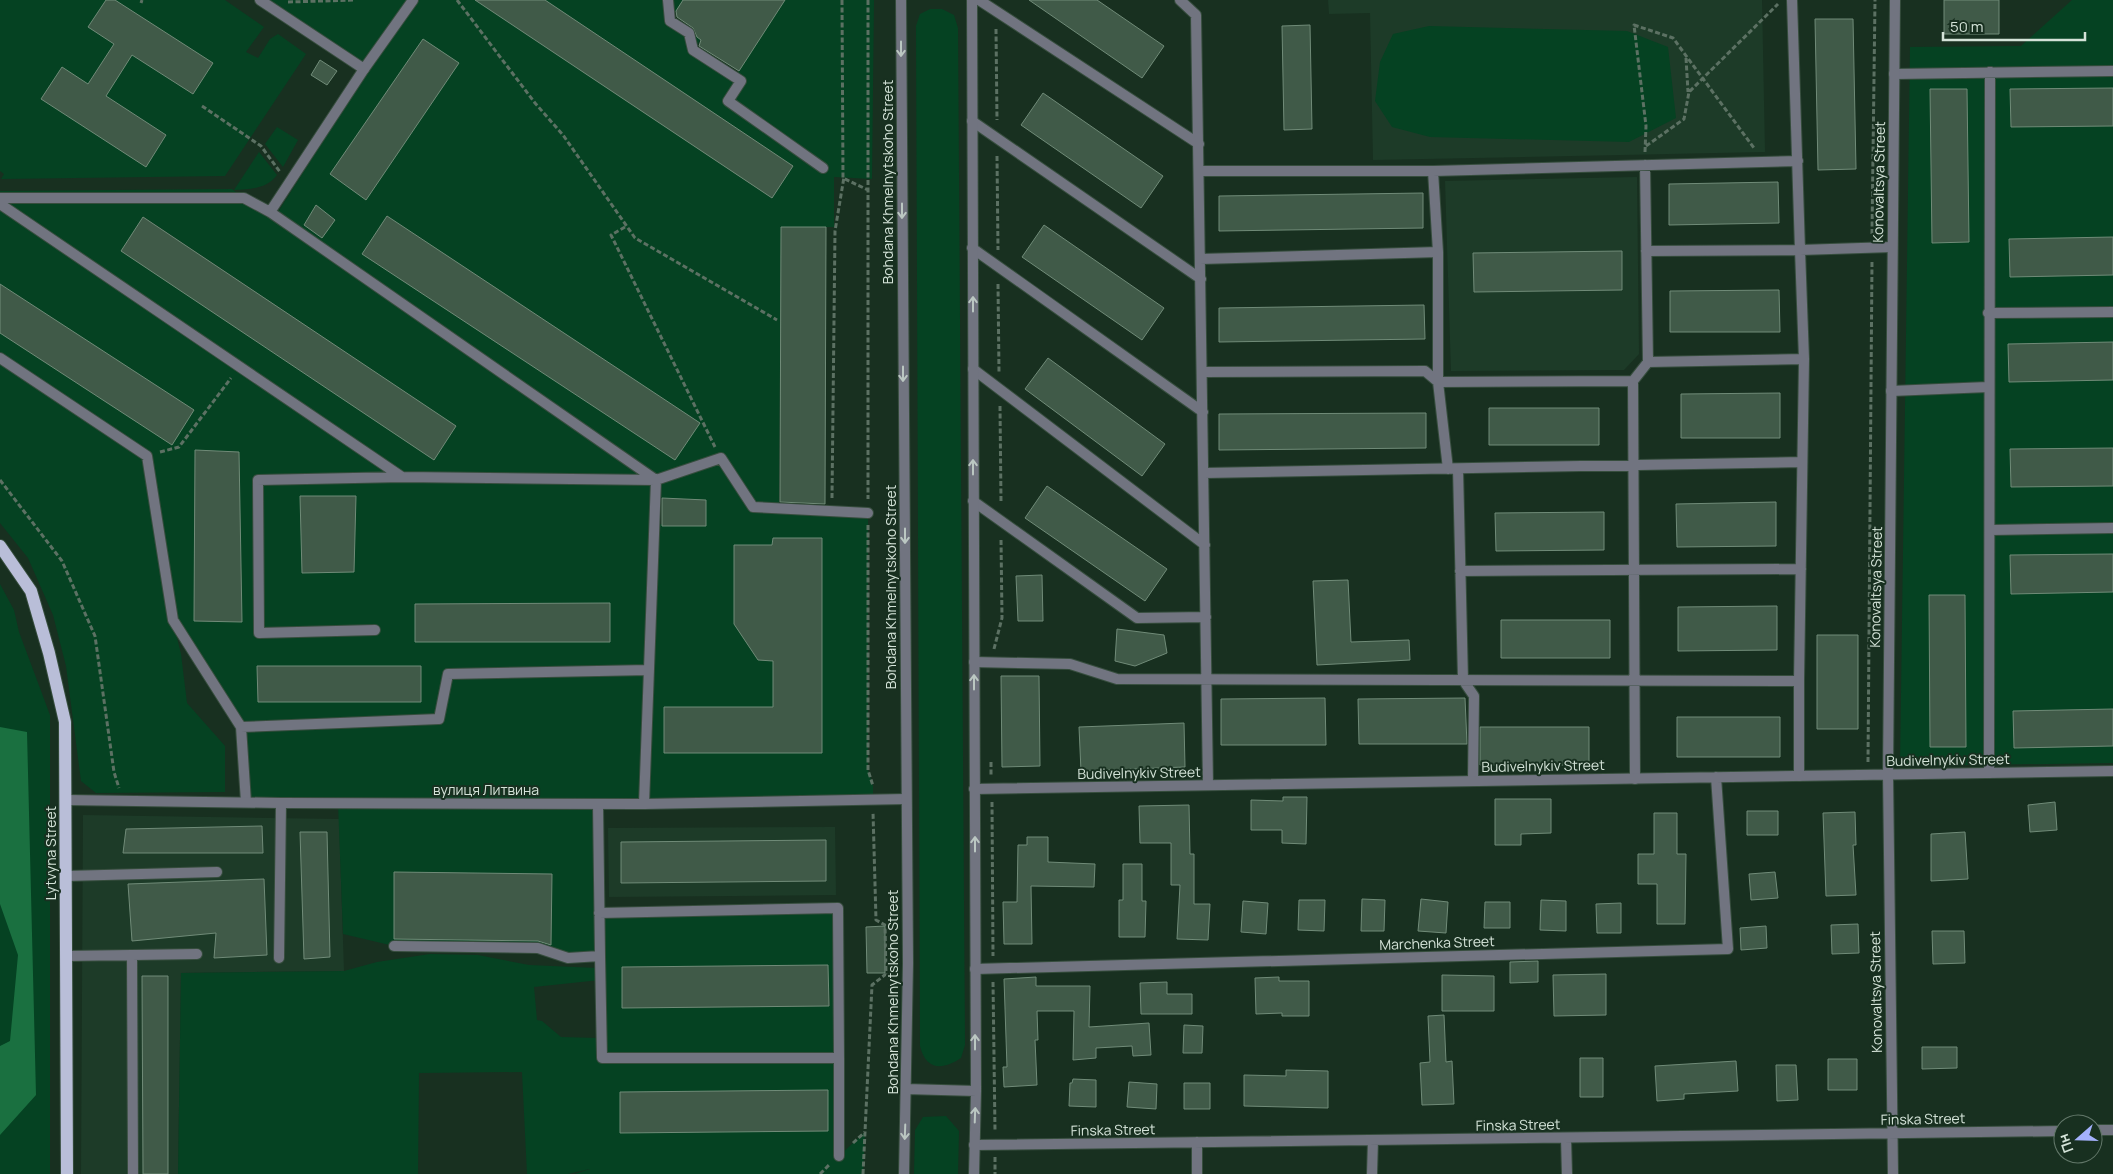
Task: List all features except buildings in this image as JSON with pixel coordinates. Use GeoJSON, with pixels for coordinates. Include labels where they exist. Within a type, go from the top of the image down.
{"type":"FeatureCollection","features":[{"type":"Feature","properties":{"kind":"main road","name":"Lytvyna Street"},"geometry":{"type":"LineString","coordinates":[[0,546],[31,591],[66,722],[66,1174]]}},
{"type":"Feature","properties":{"kind":"street"},"geometry":{"type":"LineString","coordinates":[[270,212],[364,68],[413,0]]}},
{"type":"Feature","properties":{"kind":"street"},"geometry":{"type":"LineString","coordinates":[[668,0],[670,21],[688,33],[693,50],[741,80],[728,100],[823,168]]}},
{"type":"Feature","properties":{"kind":"street","name":"Bohdana Khmelnytskoho Street"},"geometry":{"type":"LineString","coordinates":[[901,0],[906,799],[906,1089],[904,1174]]}},
{"type":"Feature","properties":{"kind":"street"},"geometry":{"type":"LineString","coordinates":[[972,0],[976,1091],[974,1174]]}},
{"type":"Feature","properties":{"kind":"street"},"geometry":{"type":"LineString","coordinates":[[980,0],[1198,144]]}},
{"type":"Feature","properties":{"kind":"street"},"geometry":{"type":"LineString","coordinates":[[1180,0],[1196,15],[1208,785]]}},
{"type":"Feature","properties":{"kind":"street"},"geometry":{"type":"LineString","coordinates":[[1792,0],[1804,359],[1799,776]]}},
{"type":"Feature","properties":{"kind":"street","name":"Konovaltsya Street"},"geometry":{"type":"LineString","coordinates":[[1893,1174],[1888,774],[1895,0]]}},
{"type":"Feature","properties":{"kind":"street"},"geometry":{"type":"LineString","coordinates":[[263,1],[364,68]]}},
{"type":"Feature","properties":{"kind":"street"},"geometry":{"type":"LineString","coordinates":[[1894,74],[2113,71]]}},
{"type":"Feature","properties":{"kind":"street"},"geometry":{"type":"LineString","coordinates":[[1989,773],[1991,530],[1988,313],[1990,72]]}},
{"type":"Feature","properties":{"kind":"street"},"geometry":{"type":"LineString","coordinates":[[972,121],[1201,279]]}},
{"type":"Feature","properties":{"kind":"street"},"geometry":{"type":"LineString","coordinates":[[1199,171],[1433,171],[1798,161]]}},
{"type":"Feature","properties":{"kind":"street"},"geometry":{"type":"LineString","coordinates":[[1635,778],[1633,381],[1648,362],[1645,165]]}},
{"type":"Feature","properties":{"kind":"street"},"geometry":{"type":"LineString","coordinates":[[1433,171],[1438,252],[1438,382],[1453,469],[1460,571],[1462,680],[1474,696],[1473,781]]}},
{"type":"Feature","properties":{"kind":"street"},"geometry":{"type":"LineString","coordinates":[[0,198],[244,198],[270,212],[656,480]]}},
{"type":"Feature","properties":{"kind":"street"},"geometry":{"type":"LineString","coordinates":[[0,204],[402,478]]}},
{"type":"Feature","properties":{"kind":"street"},"geometry":{"type":"LineString","coordinates":[[1646,251],[1800,250],[1892,246]]}},
{"type":"Feature","properties":{"kind":"street"},"geometry":{"type":"LineString","coordinates":[[972,248],[1203,412]]}},
{"type":"Feature","properties":{"kind":"street"},"geometry":{"type":"LineString","coordinates":[[1200,260],[1438,252]]}},
{"type":"Feature","properties":{"kind":"street"},"geometry":{"type":"LineString","coordinates":[[1988,313],[2113,312]]}},
{"type":"Feature","properties":{"kind":"street"},"geometry":{"type":"LineString","coordinates":[[0,358],[148,456],[173,620],[241,727],[246,802]]}},
{"type":"Feature","properties":{"kind":"street"},"geometry":{"type":"LineString","coordinates":[[1648,362],[1804,359]]}},
{"type":"Feature","properties":{"kind":"street"},"geometry":{"type":"LineString","coordinates":[[973,369],[1205,545]]}},
{"type":"Feature","properties":{"kind":"street"},"geometry":{"type":"LineString","coordinates":[[1202,372],[1425,371],[1438,382],[1633,381]]}},
{"type":"Feature","properties":{"kind":"street"},"geometry":{"type":"LineString","coordinates":[[1891,390],[1988,386]]}},
{"type":"Feature","properties":{"kind":"street"},"geometry":{"type":"LineString","coordinates":[[375,630],[259,633],[258,480],[402,478],[656,480],[721,458],[753,507],[868,513]]}},
{"type":"Feature","properties":{"kind":"street"},"geometry":{"type":"LineString","coordinates":[[1204,473],[1802,462]]}},
{"type":"Feature","properties":{"kind":"street"},"geometry":{"type":"LineString","coordinates":[[644,804],[656,480]]}},
{"type":"Feature","properties":{"kind":"street"},"geometry":{"type":"LineString","coordinates":[[973,501],[1137,618],[1206,617]]}},
{"type":"Feature","properties":{"kind":"street"},"geometry":{"type":"LineString","coordinates":[[1991,530],[2113,528]]}},
{"type":"Feature","properties":{"kind":"street"},"geometry":{"type":"LineString","coordinates":[[1460,571],[1801,569]]}},
{"type":"Feature","properties":{"kind":"street"},"geometry":{"type":"LineString","coordinates":[[974,662],[1070,664],[1117,679],[1799,681]]}},
{"type":"Feature","properties":{"kind":"street"},"geometry":{"type":"LineString","coordinates":[[241,727],[439,719],[448,674],[649,670]]}},
{"type":"Feature","properties":{"kind":"street","name":"Budivelnykiv Street"},"geometry":{"type":"LineString","coordinates":[[974,789],[2113,771]]}},
{"type":"Feature","properties":{"kind":"street","name":"Marchenka Street"},"geometry":{"type":"LineString","coordinates":[[975,969],[1728,948],[1716,777]]}},
{"type":"Feature","properties":{"kind":"street","name":"вулиця Литвина"},"geometry":{"type":"LineString","coordinates":[[66,800],[281,803],[644,804],[906,799]]}},
{"type":"Feature","properties":{"kind":"street"},"geometry":{"type":"LineString","coordinates":[[280,958],[281,803]]}},
{"type":"Feature","properties":{"kind":"street"},"geometry":{"type":"LineString","coordinates":[[598,804],[602,1058],[839,1058]]}},
{"type":"Feature","properties":{"kind":"street"},"geometry":{"type":"LineString","coordinates":[[66,876],[217,872]]}},
{"type":"Feature","properties":{"kind":"street"},"geometry":{"type":"LineString","coordinates":[[600,913],[838,908],[839,1156]]}},
{"type":"Feature","properties":{"kind":"street"},"geometry":{"type":"LineString","coordinates":[[394,946],[538,948],[568,958],[600,956]]}},
{"type":"Feature","properties":{"kind":"street"},"geometry":{"type":"LineString","coordinates":[[66,956],[197,954]]}},
{"type":"Feature","properties":{"kind":"street"},"geometry":{"type":"LineString","coordinates":[[132,956],[133,1174]]}},
{"type":"Feature","properties":{"kind":"street"},"geometry":{"type":"LineString","coordinates":[[906,1089],[976,1091]]}},
{"type":"Feature","properties":{"kind":"street","name":"Finska Street"},"geometry":{"type":"LineString","coordinates":[[974,1145],[2053,1131]]}},
{"type":"Feature","properties":{"kind":"street"},"geometry":{"type":"LineString","coordinates":[[1566,1138],[1567,1174]]}},
{"type":"Feature","properties":{"kind":"street"},"geometry":{"type":"LineString","coordinates":[[1372,1174],[1373,1140]]}},
{"type":"Feature","properties":{"kind":"street"},"geometry":{"type":"LineString","coordinates":[[1197,1142],[1197,1174]]}},
{"type":"Feature","properties":{"kind":"path"},"geometry":{"type":"LineString","coordinates":[[263,1],[355,0]]}},
{"type":"Feature","properties":{"kind":"path"},"geometry":{"type":"LineString","coordinates":[[457,0],[563,135],[634,238],[777,320]]}},
{"type":"Feature","properties":{"kind":"path"},"geometry":{"type":"LineString","coordinates":[[832,511],[836,231],[844,177],[842,0]]}},
{"type":"Feature","properties":{"kind":"path"},"geometry":{"type":"LineString","coordinates":[[863,1174],[872,985],[886,974],[885,926],[876,920],[873,786],[868,770],[868,0]]}},
{"type":"Feature","properties":{"kind":"path"},"geometry":{"type":"LineString","coordinates":[[1688,92],[1782,0]]}},
{"type":"Feature","properties":{"kind":"path"},"geometry":{"type":"LineString","coordinates":[[1868,775],[1875,0]]}},
{"type":"Feature","properties":{"kind":"path"},"geometry":{"type":"LineString","coordinates":[[990,662],[1002,618],[996,11]]}},
{"type":"Feature","properties":{"kind":"path"},"geometry":{"type":"LineString","coordinates":[[1645,165],[1646,126],[1634,25],[1673,38],[1702,80],[1765,162]]}},
{"type":"Feature","properties":{"kind":"path"},"geometry":{"type":"LineString","coordinates":[[1646,146],[1684,119],[1688,92],[1686,57]]}},
{"type":"Feature","properties":{"kind":"path"},"geometry":{"type":"LineString","coordinates":[[202,106],[262,146],[288,183]]}},
{"type":"Feature","properties":{"kind":"path"},"geometry":{"type":"LineString","coordinates":[[844,177],[868,190]]}},
{"type":"Feature","properties":{"kind":"path"},"geometry":{"type":"LineString","coordinates":[[625,227],[611,235],[721,458]]}},
{"type":"Feature","properties":{"kind":"path"},"geometry":{"type":"LineString","coordinates":[[148,456],[179,447],[239,367]]}},
{"type":"Feature","properties":{"kind":"path"},"geometry":{"type":"LineString","coordinates":[[0,480],[62,561],[95,636],[114,772],[124,801]]}},
{"type":"Feature","properties":{"kind":"path"},"geometry":{"type":"LineString","coordinates":[[991,760],[995,1174]]}},
{"type":"Feature","properties":{"kind":"shaded area"},"geometry":{"type":"Polygon","coordinates":[[[0,0],[106,0],[89,27],[114,44],[88,84],[146,166],[166,135],[106,96],[132,55],[193,94],[213,63],[115,0],[225,0],[264,27],[246,52],[258,58],[270,39],[278,34],[306,54],[225,176],[1,179],[4,174],[0,171],[0,0]]]}},
{"type":"Feature","properties":{"kind":"shaded area"},"geometry":{"type":"Polygon","coordinates":[[[260,0],[411,0],[364,69],[260,0]]]}},
{"type":"Feature","properties":{"kind":"shaded area"},"geometry":{"type":"Polygon","coordinates":[[[413,0],[475,0],[772,198],[793,166],[545,0],[683,0],[671,19],[701,39],[695,49],[736,75],[785,0],[874,0],[872,179],[834,177],[834,227],[781,227],[779,507],[868,509],[868,770],[873,786],[873,801],[598,804],[599,913],[838,908],[839,1156],[865,1132],[863,1174],[575,1174],[590,1169],[568,1174],[527,1174],[522,1072],[419,1073],[418,1174],[178,1174],[181,973],[344,971],[377,962],[430,954],[478,955],[529,965],[597,968],[599,956],[394,946],[343,934],[338,803],[246,802],[241,727],[173,622],[181,654],[187,703],[225,746],[225,792],[96,793],[81,781],[66,666],[53,615],[28,558],[0,523],[0,333],[172,444],[0,285],[0,191],[232,189],[244,198],[276,215],[413,0]],[[144,217],[121,251],[434,459],[456,426],[144,217]],[[195,450],[194,621],[241,622],[239,452],[195,450]],[[661,479],[655,524],[706,526],[706,500],[661,498],[661,479]],[[773,538],[758,660],[773,661],[773,707],[664,707],[664,753],[821,753],[822,538],[773,538]],[[610,603],[416,604],[415,642],[610,642],[610,603]],[[420,666],[257,667],[258,702],[420,702],[420,666]],[[828,965],[622,967],[622,1008],[830,1006],[828,965]],[[600,980],[534,987],[537,1020],[542,1021],[561,1037],[597,1038],[600,980]]]}},
{"type":"Feature","properties":{"kind":"shaded area"},"geometry":{"type":"Polygon","coordinates":[[[1328,0],[1762,0],[1765,152],[1373,160],[1370,13],[1329,14],[1328,0]]]}},
{"type":"Feature","properties":{"kind":"shaded area"},"geometry":{"type":"Polygon","coordinates":[[[2072,0],[2113,0],[2113,763],[1900,766],[1910,47],[2021,46],[2072,0]]]}},
{"type":"Feature","properties":{"kind":"shaded area"},"geometry":{"type":"Polygon","coordinates":[[[930,9],[942,9],[954,15],[958,28],[965,1045],[961,1058],[942,1066],[936,1066],[926,1060],[920,1046],[916,26],[920,14],[930,9]]]}},
{"type":"Feature","properties":{"kind":"shaded area"},"geometry":{"type":"Polygon","coordinates":[[[1429,26],[1627,31],[1668,47],[1676,118],[1629,142],[1430,137],[1392,127],[1375,101],[1380,62],[1393,34],[1429,26]]]}},
{"type":"Feature","properties":{"kind":"shaded area"},"geometry":{"type":"Polygon","coordinates":[[[277,127],[298,140],[283,167],[265,144],[277,127]]]}},
{"type":"Feature","properties":{"kind":"shaded area"},"geometry":{"type":"Polygon","coordinates":[[[259,152],[277,175],[263,186],[234,190],[259,152]]]}},
{"type":"Feature","properties":{"kind":"shaded area"},"geometry":{"type":"Polygon","coordinates":[[[1637,177],[1639,354],[1624,370],[1451,371],[1445,181],[1637,177]]]}},
{"type":"Feature","properties":{"kind":"shaded area"},"geometry":{"type":"Polygon","coordinates":[[[0,584],[14,610],[19,632],[50,715],[50,1174],[0,1174],[0,584]]]}},
{"type":"Feature","properties":{"kind":"shaded area"},"geometry":{"type":"Polygon","coordinates":[[[83,815],[339,819],[344,971],[181,973],[178,1174],[81,1174],[83,815]]]}},
{"type":"Feature","properties":{"kind":"shaded area"},"geometry":{"type":"Polygon","coordinates":[[[835,827],[836,895],[609,897],[608,828],[835,827]]]}},
{"type":"Feature","properties":{"kind":"shaded area"},"geometry":{"type":"Polygon","coordinates":[[[946,1116],[959,1131],[958,1174],[914,1174],[915,1130],[923,1117],[946,1116]]]}},
{"type":"Feature","properties":{"kind":"green space"},"geometry":{"type":"Polygon","coordinates":[[[0,727],[27,732],[36,1095],[0,1135],[0,1046],[10,1041],[18,955],[0,904],[0,727]]]}}]}
